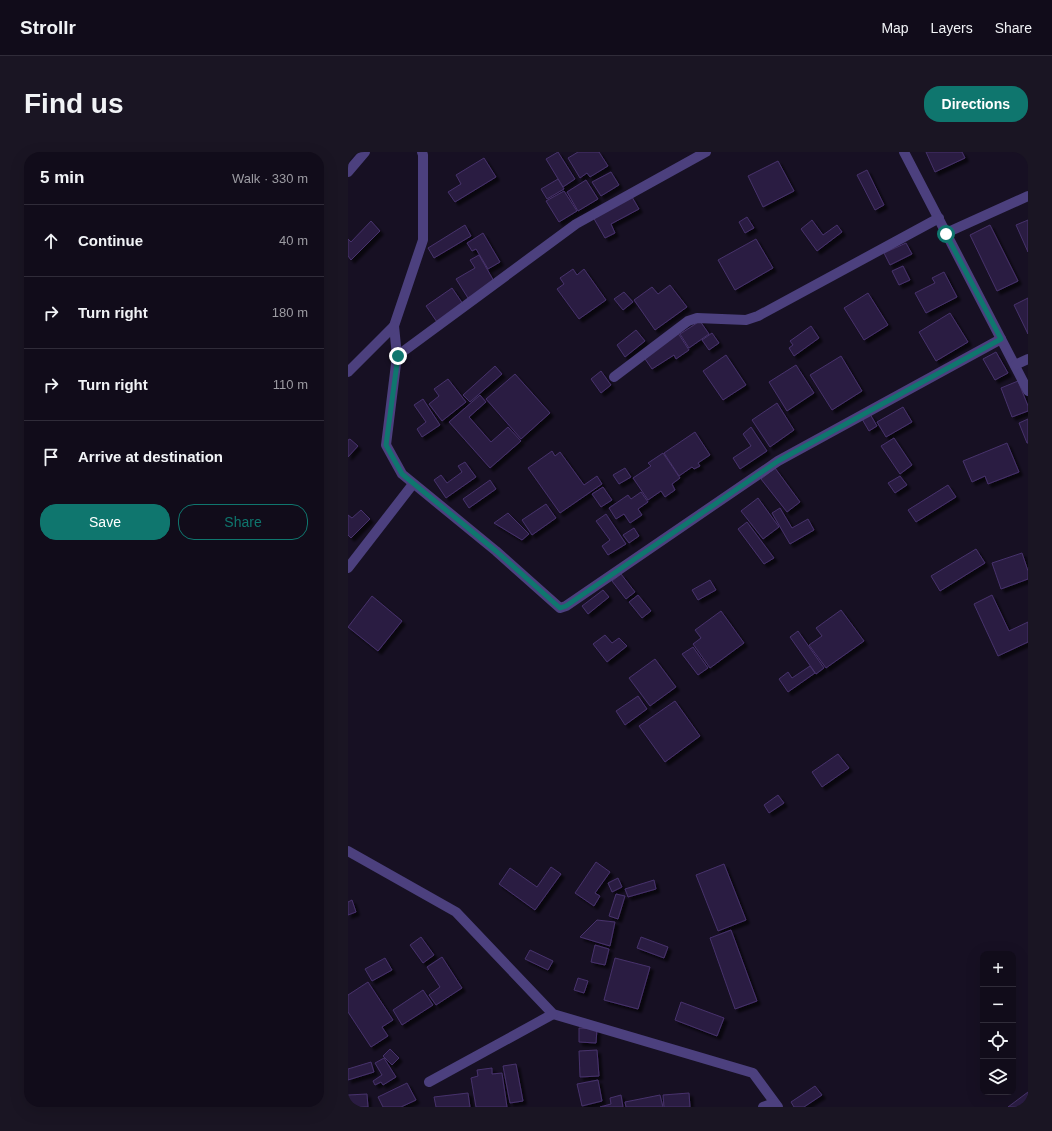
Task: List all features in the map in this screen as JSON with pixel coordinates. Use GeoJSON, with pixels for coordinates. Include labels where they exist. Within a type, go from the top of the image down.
{"type":"FeatureCollection","features":[{"type":"Feature","properties":{"kind":"street"},"geometry":{"type":"LineString","coordinates":[[348,172],[365,152]]}},
{"type":"Feature","properties":{"kind":"street"},"geometry":{"type":"LineString","coordinates":[[422,152],[423,240],[394,326],[398,356],[386,445],[402,474],[496,551],[560,608],[566,606],[778,461],[1001,339]]}},
{"type":"Feature","properties":{"kind":"street"},"geometry":{"type":"LineString","coordinates":[[398,356],[576,224],[706,152]]}},
{"type":"Feature","properties":{"kind":"street"},"geometry":{"type":"LineString","coordinates":[[904,152],[1028,391]]}},
{"type":"Feature","properties":{"kind":"street"},"geometry":{"type":"LineString","coordinates":[[946,234],[1028,196]]}},
{"type":"Feature","properties":{"kind":"street"},"geometry":{"type":"LineString","coordinates":[[614,377],[688,321],[697,318],[746,320],[758,316],[938,218]]}},
{"type":"Feature","properties":{"kind":"street"},"geometry":{"type":"LineString","coordinates":[[348,372],[394,326]]}},
{"type":"Feature","properties":{"kind":"street"},"geometry":{"type":"LineString","coordinates":[[1015,365],[1028,359]]}},
{"type":"Feature","properties":{"kind":"street"},"geometry":{"type":"LineString","coordinates":[[348,568],[413,484]]}},
{"type":"Feature","properties":{"kind":"street"},"geometry":{"type":"LineString","coordinates":[[348,851],[456,912],[553,1014],[753,1073],[776,1105],[763,1107]]}},
{"type":"Feature","properties":{"kind":"street"},"geometry":{"type":"LineString","coordinates":[[429,1082],[553,1014]]}},
{"type":"Feature","properties":{"kind":"building"},"geometry":{"type":"Polygon","coordinates":[[[558,152],[575,179],[563,187],[546,159],[558,152]]]}},
{"type":"Feature","properties":{"kind":"building"},"geometry":{"type":"Polygon","coordinates":[[[578,152],[599,152],[608,166],[590,177],[587,173],[580,178],[568,158],[578,152]]]}},
{"type":"Feature","properties":{"kind":"building"},"geometry":{"type":"Polygon","coordinates":[[[926,152],[962,152],[965,158],[935,172],[926,152]]]}},
{"type":"Feature","properties":{"kind":"building"},"geometry":{"type":"Polygon","coordinates":[[[484,158],[496,177],[455,202],[448,192],[461,184],[456,175],[484,158]]]}},
{"type":"Feature","properties":{"kind":"building"},"geometry":{"type":"Polygon","coordinates":[[[778,161],[794,191],[763,207],[748,176],[778,161]]]}},
{"type":"Feature","properties":{"kind":"building"},"geometry":{"type":"Polygon","coordinates":[[[867,170],[884,205],[875,210],[857,175],[867,170]]]}},
{"type":"Feature","properties":{"kind":"building"},"geometry":{"type":"Polygon","coordinates":[[[611,172],[619,185],[601,196],[592,182],[611,172]]]}},
{"type":"Feature","properties":{"kind":"building"},"geometry":{"type":"Polygon","coordinates":[[[558,179],[564,189],[547,199],[541,189],[558,179]]]}},
{"type":"Feature","properties":{"kind":"building"},"geometry":{"type":"Polygon","coordinates":[[[586,180],[598,199],[578,211],[567,192],[586,180]]]}},
{"type":"Feature","properties":{"kind":"building"},"geometry":{"type":"Polygon","coordinates":[[[564,191],[577,211],[559,222],[546,201],[564,191]]]}},
{"type":"Feature","properties":{"kind":"building"},"geometry":{"type":"Polygon","coordinates":[[[632,197],[639,209],[611,224],[615,233],[605,238],[593,217],[632,197]]]}},
{"type":"Feature","properties":{"kind":"building"},"geometry":{"type":"Polygon","coordinates":[[[747,217],[754,228],[745,233],[739,222],[747,217]]]}},
{"type":"Feature","properties":{"kind":"building"},"geometry":{"type":"Polygon","coordinates":[[[812,220],[823,235],[837,225],[842,232],[817,251],[801,229],[812,220]]]}},
{"type":"Feature","properties":{"kind":"building"},"geometry":{"type":"Polygon","coordinates":[[[1028,220],[1028,252],[1016,225],[1028,220]]]}},
{"type":"Feature","properties":{"kind":"building"},"geometry":{"type":"Polygon","coordinates":[[[371,221],[380,231],[351,260],[348,256],[348,239],[351,242],[371,221]]]}},
{"type":"Feature","properties":{"kind":"building"},"geometry":{"type":"Polygon","coordinates":[[[465,225],[471,236],[434,258],[428,248],[465,225]]]}},
{"type":"Feature","properties":{"kind":"building"},"geometry":{"type":"Polygon","coordinates":[[[990,225],[1018,281],[997,291],[970,235],[990,225]]]}},
{"type":"Feature","properties":{"kind":"building"},"geometry":{"type":"Polygon","coordinates":[[[483,233],[500,262],[488,269],[476,249],[472,251],[467,243],[483,233]]]}},
{"type":"Feature","properties":{"kind":"building"},"geometry":{"type":"Polygon","coordinates":[[[756,239],[773,268],[735,290],[718,260],[756,239]]]}},
{"type":"Feature","properties":{"kind":"building"},"geometry":{"type":"Polygon","coordinates":[[[906,243],[912,254],[890,265],[884,253],[906,243]]]}},
{"type":"Feature","properties":{"kind":"building"},"geometry":{"type":"Polygon","coordinates":[[[479,255],[495,283],[468,298],[456,279],[475,268],[470,260],[479,255]]]}},
{"type":"Feature","properties":{"kind":"building"},"geometry":{"type":"Polygon","coordinates":[[[903,266],[910,280],[899,285],[892,271],[903,266]]]}},
{"type":"Feature","properties":{"kind":"building"},"geometry":{"type":"Polygon","coordinates":[[[573,269],[577,275],[584,269],[606,300],[579,319],[557,289],[564,284],[560,278],[573,269]]]}},
{"type":"Feature","properties":{"kind":"building"},"geometry":{"type":"Polygon","coordinates":[[[944,272],[957,297],[926,313],[915,293],[935,283],[932,278],[944,272]]]}},
{"type":"Feature","properties":{"kind":"building"},"geometry":{"type":"Polygon","coordinates":[[[670,285],[687,307],[655,330],[634,300],[652,287],[658,294],[670,285]]]}},
{"type":"Feature","properties":{"kind":"building"},"geometry":{"type":"Polygon","coordinates":[[[452,288],[463,304],[437,322],[426,306],[452,288]]]}},
{"type":"Feature","properties":{"kind":"building"},"geometry":{"type":"Polygon","coordinates":[[[624,292],[633,302],[623,310],[614,299],[624,292]]]}},
{"type":"Feature","properties":{"kind":"building"},"geometry":{"type":"Polygon","coordinates":[[[868,293],[888,325],[864,340],[844,308],[868,293]]]}},
{"type":"Feature","properties":{"kind":"building"},"geometry":{"type":"Polygon","coordinates":[[[1028,298],[1028,334],[1014,305],[1028,298]]]}},
{"type":"Feature","properties":{"kind":"building"},"geometry":{"type":"Polygon","coordinates":[[[950,313],[968,342],[936,361],[919,332],[950,313]]]}},
{"type":"Feature","properties":{"kind":"building"},"geometry":{"type":"Polygon","coordinates":[[[700,321],[709,334],[689,348],[680,334],[700,321]]]}},
{"type":"Feature","properties":{"kind":"building"},"geometry":{"type":"Polygon","coordinates":[[[811,326],[819,338],[794,356],[789,348],[793,345],[790,341],[811,326]]]}},
{"type":"Feature","properties":{"kind":"building"},"geometry":{"type":"Polygon","coordinates":[[[636,330],[645,341],[625,357],[617,345],[636,330]]]}},
{"type":"Feature","properties":{"kind":"building"},"geometry":{"type":"Polygon","coordinates":[[[678,333],[689,350],[676,359],[674,355],[652,369],[643,356],[678,333]]]}},
{"type":"Feature","properties":{"kind":"building"},"geometry":{"type":"Polygon","coordinates":[[[712,333],[719,343],[709,350],[702,340],[712,333]]]}},
{"type":"Feature","properties":{"kind":"building"},"geometry":{"type":"Polygon","coordinates":[[[996,352],[1008,373],[995,380],[983,359],[996,352]]]}},
{"type":"Feature","properties":{"kind":"building"},"geometry":{"type":"Polygon","coordinates":[[[726,355],[746,385],[723,400],[703,371],[726,355]]]}},
{"type":"Feature","properties":{"kind":"building"},"geometry":{"type":"Polygon","coordinates":[[[841,356],[862,391],[832,410],[810,375],[841,356]]]}},
{"type":"Feature","properties":{"kind":"building"},"geometry":{"type":"Polygon","coordinates":[[[796,365],[814,393],[787,411],[769,382],[796,365]]]}},
{"type":"Feature","properties":{"kind":"building"},"geometry":{"type":"Polygon","coordinates":[[[495,366],[502,374],[470,402],[463,395],[495,366]]]}},
{"type":"Feature","properties":{"kind":"building"},"geometry":{"type":"Polygon","coordinates":[[[601,371],[611,385],[601,393],[591,379],[601,371]]]}},
{"type":"Feature","properties":{"kind":"building"},"geometry":{"type":"Polygon","coordinates":[[[515,374],[550,413],[521,439],[486,399],[515,374]]]}},
{"type":"Feature","properties":{"kind":"building"},"geometry":{"type":"Polygon","coordinates":[[[448,379],[466,402],[442,421],[429,404],[439,396],[434,389],[448,379]]]}},
{"type":"Feature","properties":{"kind":"building"},"geometry":{"type":"Polygon","coordinates":[[[1018,381],[1028,406],[1028,411],[1012,417],[1001,388],[1018,381]]]}},
{"type":"Feature","properties":{"kind":"building"},"geometry":{"type":"Polygon","coordinates":[[[480,395],[486,402],[469,417],[491,442],[508,427],[521,441],[490,468],[449,422],[480,395]]]}},
{"type":"Feature","properties":{"kind":"building"},"geometry":{"type":"Polygon","coordinates":[[[423,399],[440,425],[422,437],[417,429],[426,422],[414,405],[423,399]]]}},
{"type":"Feature","properties":{"kind":"building"},"geometry":{"type":"Polygon","coordinates":[[[777,403],[794,430],[770,447],[752,420],[777,403]]]}},
{"type":"Feature","properties":{"kind":"building"},"geometry":{"type":"Polygon","coordinates":[[[903,407],[912,422],[886,437],[877,422],[903,407]]]}},
{"type":"Feature","properties":{"kind":"building"},"geometry":{"type":"Polygon","coordinates":[[[870,414],[877,426],[869,431],[862,419],[870,414]]]}},
{"type":"Feature","properties":{"kind":"building"},"geometry":{"type":"Polygon","coordinates":[[[1028,419],[1028,443],[1027,443],[1019,423],[1028,419]]]}},
{"type":"Feature","properties":{"kind":"building"},"geometry":{"type":"Polygon","coordinates":[[[751,427],[767,451],[740,469],[733,458],[751,446],[743,434],[751,427]]]}},
{"type":"Feature","properties":{"kind":"building"},"geometry":{"type":"Polygon","coordinates":[[[695,432],[710,455],[698,463],[700,466],[694,469],[692,467],[679,476],[664,453],[695,432]]]}},
{"type":"Feature","properties":{"kind":"building"},"geometry":{"type":"Polygon","coordinates":[[[894,438],[912,465],[900,474],[881,446],[894,438]]]}},
{"type":"Feature","properties":{"kind":"building"},"geometry":{"type":"Polygon","coordinates":[[[350,439],[358,446],[348,457],[348,440],[350,439]]]}},
{"type":"Feature","properties":{"kind":"building"},"geometry":{"type":"Polygon","coordinates":[[[1007,443],[1019,472],[988,484],[985,476],[972,482],[963,461],[1007,443]]]}},
{"type":"Feature","properties":{"kind":"building"},"geometry":{"type":"Polygon","coordinates":[[[552,451],[555,456],[560,452],[584,485],[597,476],[602,484],[560,513],[528,468],[552,451]]]}},
{"type":"Feature","properties":{"kind":"building"},"geometry":{"type":"Polygon","coordinates":[[[663,453],[680,478],[672,484],[675,490],[665,497],[661,491],[648,500],[633,478],[651,466],[648,463],[663,453]]]}},
{"type":"Feature","properties":{"kind":"building"},"geometry":{"type":"Polygon","coordinates":[[[465,462],[476,477],[446,498],[434,480],[441,475],[447,483],[462,472],[458,466],[465,462]]]}},
{"type":"Feature","properties":{"kind":"building"},"geometry":{"type":"Polygon","coordinates":[[[625,468],[631,477],[619,484],[613,475],[625,468]]]}},
{"type":"Feature","properties":{"kind":"building"},"geometry":{"type":"Polygon","coordinates":[[[775,468],[800,502],[787,512],[761,479],[775,468]]]}},
{"type":"Feature","properties":{"kind":"building"},"geometry":{"type":"Polygon","coordinates":[[[900,476],[907,485],[895,493],[888,483],[900,476]]]}},
{"type":"Feature","properties":{"kind":"building"},"geometry":{"type":"Polygon","coordinates":[[[490,480],[496,489],[469,508],[463,499],[490,480]]]}},
{"type":"Feature","properties":{"kind":"building"},"geometry":{"type":"Polygon","coordinates":[[[948,485],[956,497],[916,522],[908,510],[948,485]]]}},
{"type":"Feature","properties":{"kind":"building"},"geometry":{"type":"Polygon","coordinates":[[[603,487],[612,500],[601,507],[592,494],[603,487]]]}},
{"type":"Feature","properties":{"kind":"building"},"geometry":{"type":"Polygon","coordinates":[[[641,492],[648,502],[638,509],[642,515],[630,523],[624,514],[616,519],[609,508],[628,495],[631,499],[641,492]]]}},
{"type":"Feature","properties":{"kind":"building"},"geometry":{"type":"Polygon","coordinates":[[[758,498],[779,527],[763,539],[741,511],[758,498]]]}},
{"type":"Feature","properties":{"kind":"building"},"geometry":{"type":"Polygon","coordinates":[[[546,504],[556,518],[532,535],[522,520],[546,504]]]}},
{"type":"Feature","properties":{"kind":"building"},"geometry":{"type":"Polygon","coordinates":[[[780,508],[792,528],[808,519],[814,530],[790,544],[772,513],[780,508]]]}},
{"type":"Feature","properties":{"kind":"building"},"geometry":{"type":"Polygon","coordinates":[[[361,510],[370,519],[351,538],[348,535],[348,515],[352,518],[361,510]]]}},
{"type":"Feature","properties":{"kind":"building"},"geometry":{"type":"Polygon","coordinates":[[[508,513],[529,534],[522,540],[494,523],[508,513]]]}},
{"type":"Feature","properties":{"kind":"building"},"geometry":{"type":"Polygon","coordinates":[[[606,514],[626,544],[608,555],[602,546],[610,540],[596,521],[606,514]]]}},
{"type":"Feature","properties":{"kind":"building"},"geometry":{"type":"Polygon","coordinates":[[[747,522],[774,558],[764,564],[738,529],[747,522]]]}},
{"type":"Feature","properties":{"kind":"building"},"geometry":{"type":"Polygon","coordinates":[[[634,528],[639,536],[629,543],[623,535],[634,528]]]}},
{"type":"Feature","properties":{"kind":"building"},"geometry":{"type":"Polygon","coordinates":[[[976,549],[985,563],[940,591],[931,576],[976,549]]]}},
{"type":"Feature","properties":{"kind":"building"},"geometry":{"type":"Polygon","coordinates":[[[1022,553],[1028,571],[1028,579],[1001,589],[992,563],[1022,553]]]}},
{"type":"Feature","properties":{"kind":"building"},"geometry":{"type":"Polygon","coordinates":[[[621,574],[635,592],[626,599],[612,581],[621,574]]]}},
{"type":"Feature","properties":{"kind":"building"},"geometry":{"type":"Polygon","coordinates":[[[710,580],[716,590],[698,600],[692,590],[710,580]]]}},
{"type":"Feature","properties":{"kind":"building"},"geometry":{"type":"Polygon","coordinates":[[[603,590],[609,597],[588,614],[582,606],[603,590]]]}},
{"type":"Feature","properties":{"kind":"building"},"geometry":{"type":"Polygon","coordinates":[[[638,595],[651,611],[642,618],[629,602],[638,595]]]}},
{"type":"Feature","properties":{"kind":"building"},"geometry":{"type":"Polygon","coordinates":[[[992,595],[1009,631],[1028,622],[1028,642],[998,656],[974,604],[992,595]]]}},
{"type":"Feature","properties":{"kind":"building"},"geometry":{"type":"Polygon","coordinates":[[[372,596],[402,621],[378,651],[348,627],[372,596]]]}},
{"type":"Feature","properties":{"kind":"building"},"geometry":{"type":"Polygon","coordinates":[[[841,610],[864,641],[826,668],[809,645],[822,636],[816,628],[841,610]]]}},
{"type":"Feature","properties":{"kind":"building"},"geometry":{"type":"Polygon","coordinates":[[[721,611],[744,643],[710,668],[693,644],[701,638],[695,630],[721,611]]]}},
{"type":"Feature","properties":{"kind":"building"},"geometry":{"type":"Polygon","coordinates":[[[798,631],[824,668],[816,674],[790,637],[798,631]]]}},
{"type":"Feature","properties":{"kind":"building"},"geometry":{"type":"Polygon","coordinates":[[[605,635],[612,643],[619,638],[627,646],[607,662],[593,644],[605,635]]]}},
{"type":"Feature","properties":{"kind":"building"},"geometry":{"type":"Polygon","coordinates":[[[693,647],[708,668],[698,675],[682,654],[693,647]]]}},
{"type":"Feature","properties":{"kind":"building"},"geometry":{"type":"Polygon","coordinates":[[[655,659],[676,687],[650,706],[629,678],[655,659]]]}},
{"type":"Feature","properties":{"kind":"building"},"geometry":{"type":"Polygon","coordinates":[[[810,666],[815,673],[788,692],[779,679],[788,672],[792,678],[810,666]]]}},
{"type":"Feature","properties":{"kind":"building"},"geometry":{"type":"Polygon","coordinates":[[[638,696],[647,709],[625,725],[616,711],[638,696]]]}},
{"type":"Feature","properties":{"kind":"building"},"geometry":{"type":"Polygon","coordinates":[[[675,701],[700,736],[665,762],[639,726],[675,701]]]}},
{"type":"Feature","properties":{"kind":"building"},"geometry":{"type":"Polygon","coordinates":[[[838,754],[849,768],[822,787],[812,772],[838,754]]]}},
{"type":"Feature","properties":{"kind":"building"},"geometry":{"type":"Polygon","coordinates":[[[778,795],[784,803],[769,813],[764,805],[778,795]]]}},
{"type":"Feature","properties":{"kind":"building"},"geometry":{"type":"Polygon","coordinates":[[[596,862],[610,872],[595,893],[600,896],[594,906],[575,893],[596,862]]]}},
{"type":"Feature","properties":{"kind":"building"},"geometry":{"type":"Polygon","coordinates":[[[724,864],[746,920],[718,931],[696,875],[724,864]]]}},
{"type":"Feature","properties":{"kind":"building"},"geometry":{"type":"Polygon","coordinates":[[[551,867],[561,874],[535,910],[499,884],[510,868],[537,887],[551,867]]]}},
{"type":"Feature","properties":{"kind":"building"},"geometry":{"type":"Polygon","coordinates":[[[618,878],[622,887],[612,892],[608,883],[618,878]]]}},
{"type":"Feature","properties":{"kind":"building"},"geometry":{"type":"Polygon","coordinates":[[[654,880],[656,889],[628,897],[625,889],[654,880]]]}},
{"type":"Feature","properties":{"kind":"building"},"geometry":{"type":"Polygon","coordinates":[[[616,894],[625,896],[618,919],[609,916],[616,894]]]}},
{"type":"Feature","properties":{"kind":"building"},"geometry":{"type":"Polygon","coordinates":[[[352,900],[356,912],[348,915],[348,902],[352,900]]]}},
{"type":"Feature","properties":{"kind":"building"},"geometry":{"type":"Polygon","coordinates":[[[597,920],[615,922],[610,946],[580,937],[597,920]]]}},
{"type":"Feature","properties":{"kind":"building"},"geometry":{"type":"Polygon","coordinates":[[[731,930],[757,1001],[735,1009],[710,938],[731,930]]]}},
{"type":"Feature","properties":{"kind":"building"},"geometry":{"type":"Polygon","coordinates":[[[421,937],[434,955],[423,963],[410,945],[421,937]]]}},
{"type":"Feature","properties":{"kind":"building"},"geometry":{"type":"Polygon","coordinates":[[[641,937],[668,947],[664,958],[637,948],[641,937]]]}},
{"type":"Feature","properties":{"kind":"building"},"geometry":{"type":"Polygon","coordinates":[[[595,945],[609,949],[605,965],[591,962],[595,945]]]}},
{"type":"Feature","properties":{"kind":"building"},"geometry":{"type":"Polygon","coordinates":[[[530,950],[553,961],[548,970],[525,959],[530,950]]]}},
{"type":"Feature","properties":{"kind":"building"},"geometry":{"type":"Polygon","coordinates":[[[442,957],[462,988],[436,1005],[429,995],[440,987],[427,967],[442,957]]]}},
{"type":"Feature","properties":{"kind":"building"},"geometry":{"type":"Polygon","coordinates":[[[385,958],[392,970],[372,981],[365,969],[385,958]]]}},
{"type":"Feature","properties":{"kind":"building"},"geometry":{"type":"Polygon","coordinates":[[[615,958],[650,967],[638,1009],[604,1000],[615,958]]]}},
{"type":"Feature","properties":{"kind":"building"},"geometry":{"type":"Polygon","coordinates":[[[578,978],[588,981],[584,993],[574,990],[578,978]]]}},
{"type":"Feature","properties":{"kind":"building"},"geometry":{"type":"Polygon","coordinates":[[[368,982],[393,1020],[382,1027],[388,1036],[371,1047],[348,1012],[348,995],[368,982]]]}},
{"type":"Feature","properties":{"kind":"building"},"geometry":{"type":"Polygon","coordinates":[[[423,990],[433,1005],[402,1025],[393,1010],[423,990]]]}},
{"type":"Feature","properties":{"kind":"building"},"geometry":{"type":"Polygon","coordinates":[[[681,1002],[724,1018],[717,1036],[675,1020],[681,1002]]]}},
{"type":"Feature","properties":{"kind":"building"},"geometry":{"type":"Polygon","coordinates":[[[579,1028],[597,1029],[596,1043],[579,1042],[579,1028]]]}},
{"type":"Feature","properties":{"kind":"building"},"geometry":{"type":"Polygon","coordinates":[[[390,1049],[399,1058],[392,1065],[383,1056],[390,1049]]]}},
{"type":"Feature","properties":{"kind":"building"},"geometry":{"type":"Polygon","coordinates":[[[597,1050],[599,1076],[580,1077],[579,1051],[597,1050]]]}},
{"type":"Feature","properties":{"kind":"building"},"geometry":{"type":"Polygon","coordinates":[[[384,1058],[396,1077],[383,1085],[381,1082],[375,1085],[373,1081],[382,1075],[375,1063],[384,1058]]]}},
{"type":"Feature","properties":{"kind":"building"},"geometry":{"type":"Polygon","coordinates":[[[371,1062],[374,1072],[348,1080],[348,1069],[371,1062]]]}},
{"type":"Feature","properties":{"kind":"building"},"geometry":{"type":"Polygon","coordinates":[[[516,1064],[523,1101],[510,1103],[503,1066],[516,1064]]]}},
{"type":"Feature","properties":{"kind":"building"},"geometry":{"type":"Polygon","coordinates":[[[492,1068],[492,1074],[502,1073],[507,1107],[476,1107],[471,1078],[478,1076],[477,1070],[492,1068]]]}},
{"type":"Feature","properties":{"kind":"building"},"geometry":{"type":"Polygon","coordinates":[[[598,1080],[602,1101],[582,1106],[577,1084],[598,1080]]]}},
{"type":"Feature","properties":{"kind":"building"},"geometry":{"type":"Polygon","coordinates":[[[407,1083],[416,1100],[401,1107],[383,1107],[378,1097],[407,1083]]]}},
{"type":"Feature","properties":{"kind":"building"},"geometry":{"type":"Polygon","coordinates":[[[815,1086],[822,1095],[804,1107],[794,1107],[791,1102],[815,1086]]]}},
{"type":"Feature","properties":{"kind":"building"},"geometry":{"type":"Polygon","coordinates":[[[1028,1092],[1028,1107],[1008,1107],[1028,1092]]]}},
{"type":"Feature","properties":{"kind":"building"},"geometry":{"type":"Polygon","coordinates":[[[468,1093],[470,1107],[436,1107],[434,1097],[468,1093]]]}},
{"type":"Feature","properties":{"kind":"building"},"geometry":{"type":"Polygon","coordinates":[[[689,1093],[690,1107],[664,1107],[663,1095],[689,1093]]]}},
{"type":"Feature","properties":{"kind":"building"},"geometry":{"type":"Polygon","coordinates":[[[367,1094],[368,1107],[348,1107],[348,1095],[367,1094]]]}},
{"type":"Feature","properties":{"kind":"building"},"geometry":{"type":"Polygon","coordinates":[[[621,1095],[623,1107],[600,1107],[611,1104],[610,1098],[621,1095]]]}},
{"type":"Feature","properties":{"kind":"building"},"geometry":{"type":"Polygon","coordinates":[[[660,1095],[663,1107],[626,1107],[625,1102],[660,1095]]]}},
{"type":"Feature","properties":{"kind":"route"},"geometry":{"type":"LineString","coordinates":[[398,356],[386,445],[402,474],[496,551],[560,608],[566,606],[778,461],[1001,339],[946,234]]}}]}
